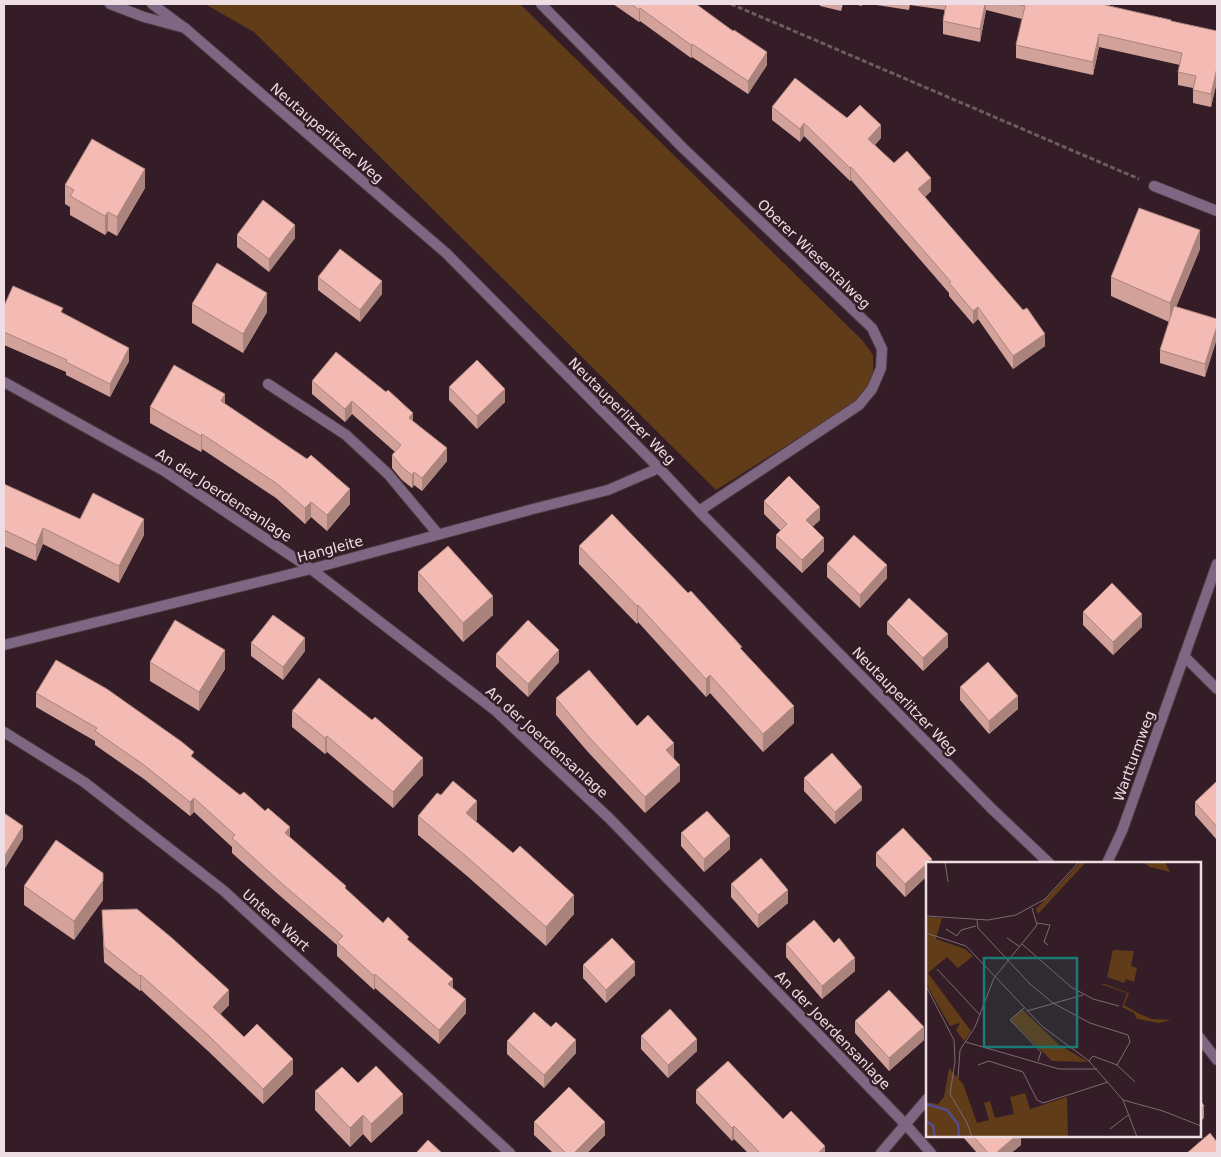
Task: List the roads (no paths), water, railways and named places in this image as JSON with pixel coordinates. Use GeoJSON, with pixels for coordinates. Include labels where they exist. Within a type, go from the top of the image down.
{"type":"FeatureCollection","features":[{"type":"Feature","properties":{"kind":"street"},"geometry":{"type":"LineString","coordinates":[[110,4],[144,17],[186,29]]}},
{"type":"Feature","properties":{"kind":"street","name":"Neutauperlitzer Weg"},"geometry":{"type":"LineString","coordinates":[[152,4],[186,29],[446,253],[992,809],[1048,862]]}},
{"type":"Feature","properties":{"kind":"street","name":"Oberer Wiesentalweg"},"geometry":{"type":"LineString","coordinates":[[541,4],[683,148],[872,328],[882,349],[881,368],[872,389],[859,405],[699,511]]}},
{"type":"Feature","properties":{"kind":"street"},"geometry":{"type":"LineString","coordinates":[[1154,186],[1217,211]]}},
{"type":"Feature","properties":{"kind":"street","name":"An der Joerdensanlage"},"geometry":{"type":"LineString","coordinates":[[4,382],[166,472],[310,569],[496,711],[610,819],[931,1153]]}},
{"type":"Feature","properties":{"kind":"street"},"geometry":{"type":"LineString","coordinates":[[268,384],[346,435],[388,474],[438,534]]}},
{"type":"Feature","properties":{"kind":"street","name":"Hangleite"},"geometry":{"type":"LineString","coordinates":[[4,645],[310,569],[608,490],[659,468]]}},
{"type":"Feature","properties":{"kind":"street","name":"Wartturmweg"},"geometry":{"type":"LineString","coordinates":[[1107,862],[1122,830],[1217,564]]}},
{"type":"Feature","properties":{"kind":"street"},"geometry":{"type":"LineString","coordinates":[[1184,656],[1217,689]]}},
{"type":"Feature","properties":{"kind":"street","name":"Untere Wart"},"geometry":{"type":"LineString","coordinates":[[4,732],[84,782],[224,892],[510,1153]]}},
{"type":"Feature","properties":{"kind":"street"},"geometry":{"type":"LineString","coordinates":[[1201,1039],[1217,1060]]}},
{"type":"Feature","properties":{"kind":"street"},"geometry":{"type":"LineString","coordinates":[[881,1153],[926,1100]]}}]}
